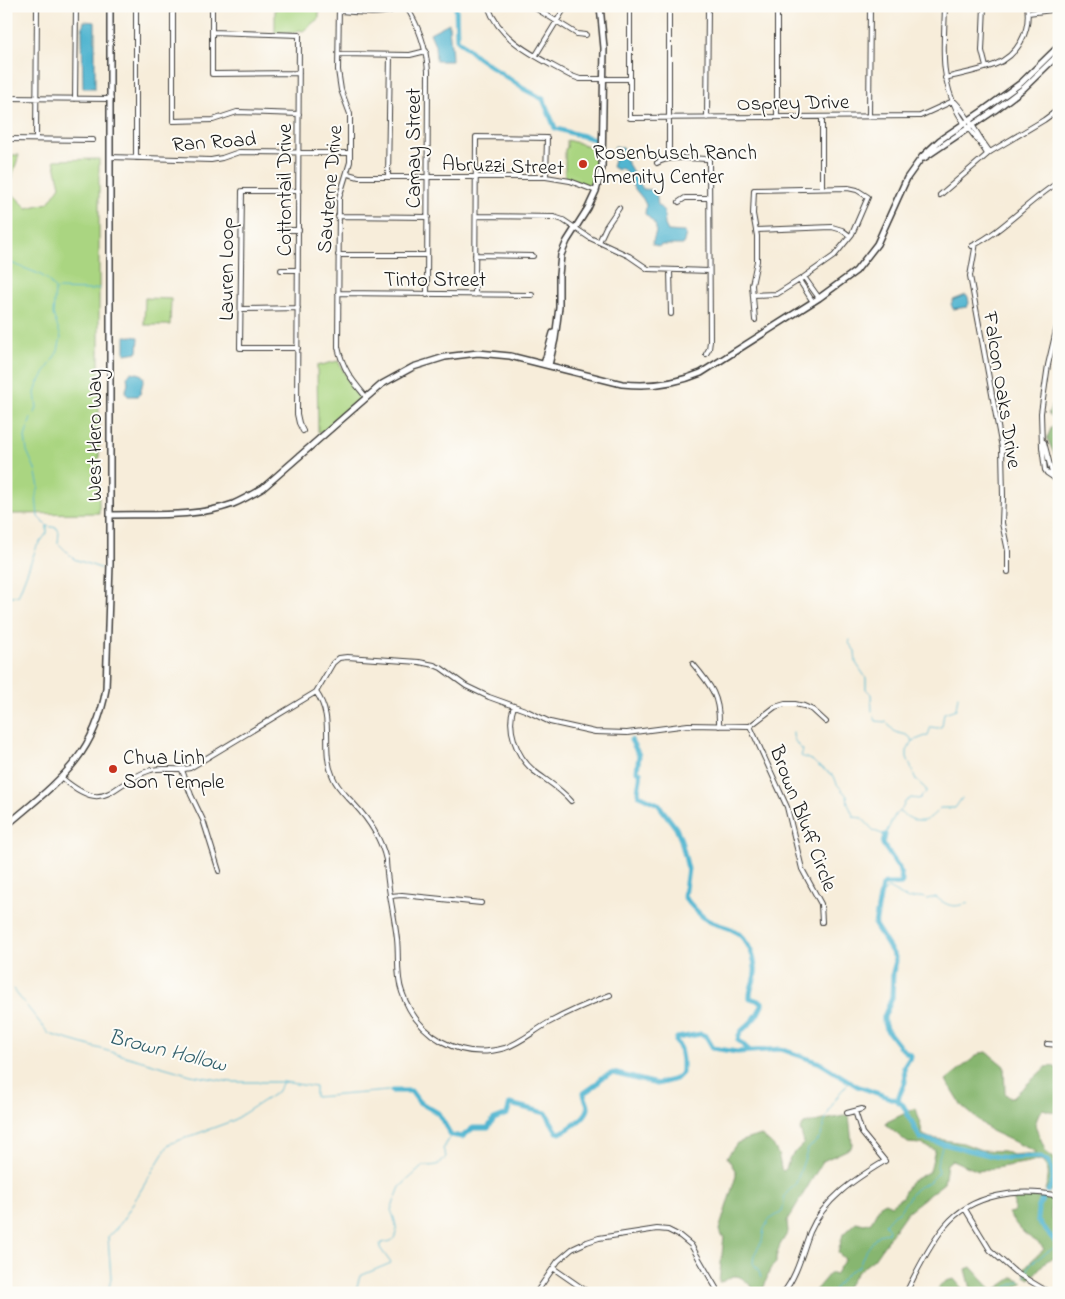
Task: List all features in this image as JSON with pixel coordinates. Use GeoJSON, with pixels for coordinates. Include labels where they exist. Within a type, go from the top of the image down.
{"type":"FeatureCollection","features":[{"type":"Feature","properties":{"kind":"street"},"geometry":{"type":"LineString","coordinates":[[36,139],[37,6]]}},
{"type":"Feature","properties":{"kind":"street"},"geometry":{"type":"LineString","coordinates":[[75,99],[76,6]]}},
{"type":"Feature","properties":{"kind":"street","name":"West Hero Way"},"geometry":{"type":"LineString","coordinates":[[6,826],[62,778],[78,759],[96,728],[104,704],[108,666],[110,514],[110,6]]}},
{"type":"Feature","properties":{"kind":"street"},"geometry":{"type":"LineString","coordinates":[[136,6],[136,158]]}},
{"type":"Feature","properties":{"kind":"street"},"geometry":{"type":"LineString","coordinates":[[173,6],[173,121],[213,120],[237,112],[299,114]]}},
{"type":"Feature","properties":{"kind":"street"},"geometry":{"type":"LineString","coordinates":[[212,6],[212,74],[300,73]]}},
{"type":"Feature","properties":{"kind":"street","name":"Sauterne Drive"},"geometry":{"type":"LineString","coordinates":[[339,6],[338,70],[341,90],[350,114],[350,162],[348,174],[339,198],[338,347],[340,358],[348,375],[366,397]]}},
{"type":"Feature","properties":{"kind":"street"},"geometry":{"type":"LineString","coordinates":[[339,12],[384,13],[401,6]]}},
{"type":"Feature","properties":{"kind":"street","name":"Camay Street"},"geometry":{"type":"LineString","coordinates":[[406,6],[421,32],[426,51],[428,71],[427,294]]}},
{"type":"Feature","properties":{"kind":"street"},"geometry":{"type":"LineString","coordinates":[[488,6],[494,22],[504,34],[536,55],[574,78],[604,80],[630,79],[630,6]]}},
{"type":"Feature","properties":{"kind":"street"},"geometry":{"type":"LineString","coordinates":[[532,6],[577,34],[586,35]]}},
{"type":"Feature","properties":{"kind":"street"},"geometry":{"type":"LineString","coordinates":[[536,55],[566,6]]}},
{"type":"Feature","properties":{"kind":"street"},"geometry":{"type":"LineString","coordinates":[[547,364],[559,307],[560,265],[567,240],[588,208],[596,191],[602,168],[604,34],[600,6]]}},
{"type":"Feature","properties":{"kind":"street"},"geometry":{"type":"LineString","coordinates":[[669,6],[669,159]]}},
{"type":"Feature","properties":{"kind":"street"},"geometry":{"type":"LineString","coordinates":[[707,118],[708,6]]}},
{"type":"Feature","properties":{"kind":"street"},"geometry":{"type":"LineString","coordinates":[[777,6],[778,117]]}},
{"type":"Feature","properties":{"kind":"street"},"geometry":{"type":"LineString","coordinates":[[870,6],[870,116]]}},
{"type":"Feature","properties":{"kind":"street"},"geometry":{"type":"LineString","coordinates":[[945,6],[943,59],[945,78],[953,101],[966,126],[989,153]]}},
{"type":"Feature","properties":{"kind":"street"},"geometry":{"type":"LineString","coordinates":[[984,6],[982,51],[986,67]]}},
{"type":"Feature","properties":{"kind":"street"},"geometry":{"type":"LineString","coordinates":[[945,78],[1005,60],[1016,50],[1023,39],[1028,24],[1027,6]]}},
{"type":"Feature","properties":{"kind":"street"},"geometry":{"type":"LineString","coordinates":[[1028,12],[1052,10]]}},
{"type":"Feature","properties":{"kind":"street","name":"Cottontail Drive"},"geometry":{"type":"LineString","coordinates":[[212,32],[299,35],[297,414],[303,430]]}},
{"type":"Feature","properties":{"kind":"street"},"geometry":{"type":"LineString","coordinates":[[110,514],[197,513],[232,504],[263,488],[382,384],[413,367],[445,357],[478,353],[501,354],[622,384],[633,385],[659,385],[681,380],[712,368],[819,298],[856,271],[872,252],[881,236],[904,185],[917,162],[931,147],[966,126],[1021,82],[1059,46]]}},
{"type":"Feature","properties":{"kind":"street"},"geometry":{"type":"LineString","coordinates":[[339,54],[410,55],[426,51]]}},
{"type":"Feature","properties":{"kind":"street"},"geometry":{"type":"LineString","coordinates":[[971,122],[1024,88],[1059,54]]}},
{"type":"Feature","properties":{"kind":"street"},"geometry":{"type":"LineString","coordinates":[[388,177],[390,55]]}},
{"type":"Feature","properties":{"kind":"street","name":"Osprey Drive"},"geometry":{"type":"LineString","coordinates":[[630,79],[630,118],[920,116],[953,101]]}},
{"type":"Feature","properties":{"kind":"street"},"geometry":{"type":"LineString","coordinates":[[6,98],[111,99]]}},
{"type":"Feature","properties":{"kind":"street"},"geometry":{"type":"LineString","coordinates":[[953,101],[971,122],[989,153]]}},
{"type":"Feature","properties":{"kind":"street"},"geometry":{"type":"LineString","coordinates":[[940,196],[989,153],[1059,109]]}},
{"type":"Feature","properties":{"kind":"street"},"geometry":{"type":"LineString","coordinates":[[822,117],[822,188]]}},
{"type":"Feature","properties":{"kind":"street"},"geometry":{"type":"LineString","coordinates":[[475,295],[476,137],[547,138],[546,177]]}},
{"type":"Feature","properties":{"kind":"street"},"geometry":{"type":"LineString","coordinates":[[6,139],[93,140]]}},
{"type":"Feature","properties":{"kind":"street","name":"Ran Road"},"geometry":{"type":"LineString","coordinates":[[110,157],[211,160],[239,152],[350,153]]}},
{"type":"Feature","properties":{"kind":"street"},"geometry":{"type":"LineString","coordinates":[[657,163],[661,160],[669,159],[708,158],[710,341],[706,354]]}},
{"type":"Feature","properties":{"kind":"street","name":"Abruzzi Street"},"geometry":{"type":"LineString","coordinates":[[348,174],[359,177],[546,177],[570,181],[596,191]]}},
{"type":"Feature","properties":{"kind":"street"},"geometry":{"type":"LineString","coordinates":[[972,246],[1048,188],[1059,182]]}},
{"type":"Feature","properties":{"kind":"street"},"geometry":{"type":"LineString","coordinates":[[753,295],[776,294],[834,256],[850,236],[868,197],[857,190],[848,188],[754,190],[752,214],[756,230],[757,261],[753,279],[753,295],[755,320]]}},
{"type":"Feature","properties":{"kind":"street","name":"Lauren Loop"},"geometry":{"type":"LineString","coordinates":[[298,348],[240,348],[242,191],[299,191]]}},
{"type":"Feature","properties":{"kind":"street"},"geometry":{"type":"LineString","coordinates":[[679,202],[685,198],[709,198]]}},
{"type":"Feature","properties":{"kind":"street"},"geometry":{"type":"LineString","coordinates":[[599,242],[606,227],[619,208]]}},
{"type":"Feature","properties":{"kind":"street"},"geometry":{"type":"LineString","coordinates":[[338,216],[428,217]]}},
{"type":"Feature","properties":{"kind":"street"},"geometry":{"type":"LineString","coordinates":[[476,216],[554,217],[629,256],[644,268],[653,270],[709,271]]}},
{"type":"Feature","properties":{"kind":"street"},"geometry":{"type":"LineString","coordinates":[[756,230],[832,227],[842,230],[850,236]]}},
{"type":"Feature","properties":{"kind":"street"},"geometry":{"type":"LineString","coordinates":[[281,230],[299,230]]}},
{"type":"Feature","properties":{"kind":"street","name":"Falcon Oaks Drive"},"geometry":{"type":"LineString","coordinates":[[976,243],[970,276],[1002,448],[1002,523],[1008,551],[1008,572]]}},
{"type":"Feature","properties":{"kind":"street"},"geometry":{"type":"LineString","coordinates":[[338,255],[427,255]]}},
{"type":"Feature","properties":{"kind":"street"},"geometry":{"type":"LineString","coordinates":[[475,255],[534,256]]}},
{"type":"Feature","properties":{"kind":"street"},"geometry":{"type":"LineString","coordinates":[[281,270],[298,270]]}},
{"type":"Feature","properties":{"kind":"street"},"geometry":{"type":"LineString","coordinates":[[670,270],[671,314]]}},
{"type":"Feature","properties":{"kind":"street"},"geometry":{"type":"LineString","coordinates":[[804,277],[819,298]]}},
{"type":"Feature","properties":{"kind":"street"},"geometry":{"type":"LineString","coordinates":[[799,280],[813,302]]}},
{"type":"Feature","properties":{"kind":"street","name":"Tinto Street"},"geometry":{"type":"LineString","coordinates":[[338,293],[532,295]]}},
{"type":"Feature","properties":{"kind":"street"},"geometry":{"type":"LineString","coordinates":[[241,308],[298,308]]}},
{"type":"Feature","properties":{"kind":"street"},"geometry":{"type":"LineString","coordinates":[[1059,318],[1048,365],[1041,414],[1042,435],[1054,477],[1059,484]]}},
{"type":"Feature","properties":{"kind":"street"},"geometry":{"type":"LineString","coordinates":[[62,778],[77,790],[95,796],[110,793],[134,777],[153,770],[182,770],[204,761],[316,692],[333,663],[339,658],[347,657],[419,662],[441,668],[476,691],[550,722],[605,733],[635,732],[688,725],[750,726],[775,707],[785,704],[804,706],[813,710],[826,722]]}},
{"type":"Feature","properties":{"kind":"street"},"geometry":{"type":"LineString","coordinates":[[693,664],[710,684],[716,697],[719,726]]}},
{"type":"Feature","properties":{"kind":"street"},"geometry":{"type":"LineString","coordinates":[[316,692],[323,701],[326,710],[328,761],[332,774],[343,793],[370,825],[381,842],[386,860],[397,940],[398,972],[403,994],[419,1024],[439,1041],[447,1045],[485,1051],[506,1048],[570,1011],[610,995]]}},
{"type":"Feature","properties":{"kind":"street"},"geometry":{"type":"LineString","coordinates":[[514,706],[511,728],[520,753],[534,770],[558,787],[571,801]]}},
{"type":"Feature","properties":{"kind":"street","name":"Brown Bluff Circle"},"geometry":{"type":"LineString","coordinates":[[750,726],[787,807],[802,869],[821,904],[822,922]]}},
{"type":"Feature","properties":{"kind":"street"},"geometry":{"type":"LineString","coordinates":[[182,770],[191,795],[201,813],[219,871]]}},
{"type":"Feature","properties":{"kind":"street"},"geometry":{"type":"LineString","coordinates":[[390,896],[418,896],[481,903]]}},
{"type":"Feature","properties":{"kind":"street"},"geometry":{"type":"LineString","coordinates":[[1047,1044],[1059,1045]]}},
{"type":"Feature","properties":{"kind":"street"},"geometry":{"type":"LineString","coordinates":[[847,1113],[862,1108]]}},
{"type":"Feature","properties":{"kind":"street"},"geometry":{"type":"LineString","coordinates":[[783,1293],[794,1275],[810,1232],[824,1208],[843,1189],[864,1173],[885,1161],[862,1133],[855,1111]]}},
{"type":"Feature","properties":{"kind":"street"},"geometry":{"type":"LineString","coordinates":[[906,1293],[933,1244],[946,1225],[966,1209],[985,1199],[1013,1193],[1038,1193],[1059,1196]]}},
{"type":"Feature","properties":{"kind":"street"},"geometry":{"type":"LineString","coordinates":[[966,1209],[990,1250],[1041,1291],[1050,1293]]}},
{"type":"Feature","properties":{"kind":"street"},"geometry":{"type":"LineString","coordinates":[[536,1293],[558,1261],[572,1249],[587,1242],[657,1229],[668,1230],[680,1236],[691,1245],[719,1293]]}},
{"type":"Feature","properties":{"kind":"street"},"geometry":{"type":"LineString","coordinates":[[553,1268],[589,1293]]}},
{"type":"Feature","properties":{"kind":"green space"},"geometry":{"type":"Polygon","coordinates":[[[275,6],[319,6],[319,18],[303,31],[275,33],[275,6]]]}},
{"type":"Feature","properties":{"kind":"green space"},"geometry":{"type":"Polygon","coordinates":[[[567,140],[599,148],[594,187],[565,178],[565,149],[567,148],[567,140]]]}},
{"type":"Feature","properties":{"kind":"green space"},"geometry":{"type":"Polygon","coordinates":[[[6,155],[19,155],[8,189],[27,208],[48,203],[60,186],[54,160],[99,159],[99,513],[6,514],[6,155]]]}},
{"type":"Feature","properties":{"kind":"green space"},"geometry":{"type":"Polygon","coordinates":[[[145,298],[171,299],[170,325],[144,325],[145,298]]]}},
{"type":"Feature","properties":{"kind":"green space"},"geometry":{"type":"Polygon","coordinates":[[[338,361],[348,379],[362,397],[324,432],[318,432],[317,366],[338,361]]]}},
{"type":"Feature","properties":{"kind":"green space"},"geometry":{"type":"Polygon","coordinates":[[[1059,387],[1059,420],[1054,419],[1048,414],[1059,387]]]}},
{"type":"Feature","properties":{"kind":"green space"},"geometry":{"type":"Polygon","coordinates":[[[1052,426],[1059,426],[1059,442],[1057,443],[1059,465],[1047,438],[1052,426]]]}},
{"type":"Feature","properties":{"kind":"green space"},"geometry":{"type":"Polygon","coordinates":[[[987,1052],[1004,1066],[1005,1093],[1009,1097],[1013,1097],[1046,1067],[1053,1066],[1059,1070],[1059,1114],[1043,1109],[1039,1113],[1035,1125],[1046,1152],[1059,1162],[1059,1192],[1045,1190],[1048,1174],[1041,1160],[978,1171],[952,1160],[947,1164],[944,1183],[907,1212],[874,1259],[856,1273],[843,1293],[813,1293],[830,1273],[835,1275],[845,1259],[838,1253],[843,1234],[856,1222],[864,1224],[871,1222],[881,1204],[885,1202],[891,1205],[902,1197],[910,1182],[930,1171],[935,1150],[921,1144],[908,1143],[886,1125],[887,1122],[916,1108],[923,1135],[930,1138],[963,1143],[981,1150],[1004,1151],[1012,1155],[1036,1153],[991,1131],[962,1106],[946,1080],[980,1053],[987,1052]]]}},
{"type":"Feature","properties":{"kind":"green space"},"geometry":{"type":"Polygon","coordinates":[[[849,1115],[851,1148],[823,1161],[787,1221],[788,1232],[780,1245],[776,1263],[770,1269],[762,1293],[757,1293],[741,1277],[734,1276],[719,1282],[724,1236],[721,1236],[719,1230],[736,1176],[736,1172],[727,1157],[737,1143],[760,1135],[775,1149],[783,1171],[786,1169],[790,1157],[804,1143],[800,1129],[804,1124],[849,1115]]]}},
{"type":"Feature","properties":{"kind":"green space"},"geometry":{"type":"Polygon","coordinates":[[[1014,1196],[1051,1198],[1051,1218],[1059,1224],[1059,1263],[1052,1258],[1045,1262],[1030,1279],[1025,1276],[1025,1267],[1044,1249],[1022,1231],[1008,1213],[1014,1212],[1014,1196]]]}},
{"type":"Feature","properties":{"kind":"green space"},"geometry":{"type":"Polygon","coordinates":[[[971,1267],[993,1291],[1014,1277],[1023,1282],[1011,1293],[972,1293],[966,1269],[971,1267]]]}},
{"type":"Feature","properties":{"kind":"green space"},"geometry":{"type":"Polygon","coordinates":[[[954,1279],[966,1293],[935,1293],[943,1283],[954,1279]]]}},
{"type":"Feature","properties":{"kind":"water"},"geometry":{"type":"Polygon","coordinates":[[[84,21],[95,22],[95,88],[83,88],[82,31],[84,21]]]}},
{"type":"Feature","properties":{"kind":"water"},"geometry":{"type":"Polygon","coordinates":[[[449,23],[452,61],[436,61],[435,45],[430,33],[449,23]]]}},
{"type":"Feature","properties":{"kind":"water"},"geometry":{"type":"Polygon","coordinates":[[[615,146],[623,148],[624,157],[643,189],[656,192],[658,205],[664,211],[665,225],[668,231],[684,232],[686,234],[683,245],[661,245],[659,247],[652,244],[656,228],[645,214],[646,205],[643,199],[631,184],[628,174],[621,168],[618,170],[612,167],[615,157],[615,146]]]}},
{"type":"Feature","properties":{"kind":"water"},"geometry":{"type":"Polygon","coordinates":[[[966,295],[969,303],[967,307],[953,309],[951,304],[953,300],[966,295]]]}},
{"type":"Feature","properties":{"kind":"water"},"geometry":{"type":"Polygon","coordinates":[[[125,336],[139,337],[138,352],[125,354],[125,336]]]}},
{"type":"Feature","properties":{"kind":"water"},"geometry":{"type":"Polygon","coordinates":[[[132,372],[141,374],[144,378],[140,394],[137,396],[128,396],[125,393],[128,384],[127,376],[132,372]]]}},
{"type":"Feature","properties":{"kind":"waterway"},"geometry":{"type":"LineString","coordinates":[[456,6],[457,39],[477,57],[524,89],[543,99],[555,128],[596,140]]}},
{"type":"Feature","properties":{"kind":"waterway"},"geometry":{"type":"LineString","coordinates":[[6,261],[39,274],[47,279],[55,289],[53,314],[61,337],[58,351],[38,384],[35,393],[37,408],[35,413]]}},
{"type":"Feature","properties":{"kind":"waterway"},"geometry":{"type":"LineString","coordinates":[[57,289],[91,290],[100,288]]}},
{"type":"Feature","properties":{"kind":"waterway"},"geometry":{"type":"LineString","coordinates":[[31,418],[25,437],[27,451],[35,469],[39,487],[36,495],[38,517],[47,526],[57,528],[59,532],[58,543],[74,559],[100,568]]}},
{"type":"Feature","properties":{"kind":"waterway"},"geometry":{"type":"LineString","coordinates":[[6,596],[18,596],[37,546],[47,533],[47,526]]}},
{"type":"Feature","properties":{"kind":"waterway"},"geometry":{"type":"LineString","coordinates":[[850,640],[849,643],[855,651],[856,663],[866,678],[866,689],[871,694],[872,711]]}},
{"type":"Feature","properties":{"kind":"waterway"},"geometry":{"type":"LineString","coordinates":[[913,741],[928,735],[931,727],[938,728],[942,726],[944,713],[956,709],[958,696]]}},
{"type":"Feature","properties":{"kind":"waterway"},"geometry":{"type":"LineString","coordinates":[[793,732],[794,740],[803,750],[801,756],[813,761],[834,776],[837,784],[847,796],[848,804],[854,817],[862,818],[874,831],[885,835],[895,815],[905,802],[911,798],[919,799],[926,792],[926,789],[916,780],[907,757],[907,751],[913,741],[911,738],[895,732],[886,722],[876,721],[874,716]]}},
{"type":"Feature","properties":{"kind":"waterway"},"geometry":{"type":"LineString","coordinates":[[631,740],[639,755],[637,771],[640,772],[639,795],[658,804],[676,828],[681,840],[688,869],[684,896],[706,920],[731,929],[741,936],[753,956],[755,971],[750,998],[762,1002],[762,1005],[756,1017],[740,1033],[738,1040],[749,1050]]}},
{"type":"Feature","properties":{"kind":"waterway"},"geometry":{"type":"LineString","coordinates":[[899,812],[916,821],[925,821],[940,808],[955,808],[962,798]]}},
{"type":"Feature","properties":{"kind":"waterway"},"geometry":{"type":"LineString","coordinates":[[885,835],[883,844],[899,868],[902,881],[901,884],[885,884],[882,886],[875,925],[896,961],[893,972],[892,998],[884,1017],[884,1022],[886,1029],[900,1047],[911,1056],[904,1067],[905,1082],[898,1102]]}},
{"type":"Feature","properties":{"kind":"waterway"},"geometry":{"type":"LineString","coordinates":[[880,895],[888,888],[908,899],[936,897],[952,906],[969,903]]}},
{"type":"Feature","properties":{"kind":"waterway","name":"Brown Hollow"},"geometry":{"type":"LineString","coordinates":[[13,989],[49,1034],[191,1075],[231,1082],[284,1082],[315,1087],[315,1097],[388,1091]]}},
{"type":"Feature","properties":{"kind":"waterway","name":"Brown Hollow"},"geometry":{"type":"LineString","coordinates":[[392,1091],[411,1091],[419,1102],[438,1113],[451,1135],[462,1137],[473,1128],[488,1128],[494,1119],[507,1114],[510,1104],[546,1113],[557,1132],[560,1133],[572,1126],[587,1112],[588,1107],[584,1093],[597,1084],[601,1078],[613,1073],[657,1084],[676,1079],[682,1073],[682,1060],[680,1048],[676,1041],[677,1038],[701,1034],[706,1036],[713,1048],[737,1052],[781,1049],[820,1063],[857,1086],[896,1100],[903,1105],[920,1138],[993,1156],[1006,1158],[1041,1157],[1049,1162],[1052,1170],[1053,1181],[1048,1191]]}},
{"type":"Feature","properties":{"kind":"waterway"},"geometry":{"type":"LineString","coordinates":[[108,1293],[111,1278],[108,1237],[121,1223],[169,1144],[232,1121],[277,1092],[283,1082]]}},
{"type":"Feature","properties":{"kind":"waterway"},"geometry":{"type":"LineString","coordinates":[[761,1278],[759,1271],[753,1263],[754,1255],[762,1241],[764,1229],[769,1220],[782,1212],[785,1197],[795,1186],[808,1149],[821,1137],[824,1123],[831,1107],[850,1082]]}},
{"type":"Feature","properties":{"kind":"waterway"},"geometry":{"type":"LineString","coordinates":[[355,1293],[360,1276],[391,1263],[380,1248],[380,1244],[391,1241],[396,1234],[396,1226],[391,1210],[400,1187],[423,1166],[440,1164],[442,1162],[446,1156],[443,1149],[451,1135]]}},
{"type":"Feature","properties":{"kind":"waterway"},"geometry":{"type":"LineString","coordinates":[[831,1293],[847,1274],[859,1266],[865,1252],[878,1235],[888,1233],[889,1229],[885,1224],[893,1215],[899,1212],[914,1190],[928,1183],[938,1172],[937,1164],[942,1147],[945,1144]]}},
{"type":"Feature","properties":{"kind":"waterway","name":"Brown Hollow"},"geometry":{"type":"LineString","coordinates":[[1043,1197],[1038,1209],[1037,1220],[1059,1246]]}},
{"type":"Feature","properties":{"kind":"waterway"},"geometry":{"type":"LineString","coordinates":[[1025,1276],[1031,1263],[1058,1245]]}},
{"type":"Feature","properties":{"kind":"waterway"},"geometry":{"type":"LineString","coordinates":[[1002,1293],[1005,1288],[1020,1281]]}},
{"type":"Feature","properties":{"kind":"place","name":"Rosenbusch Ranch Amenity Center"},"geometry":{"type":"Point","coordinates":[583,164]}},
{"type":"Feature","properties":{"kind":"place","name":"Chua Linh Son Temple"},"geometry":{"type":"Point","coordinates":[113,769]}}]}
